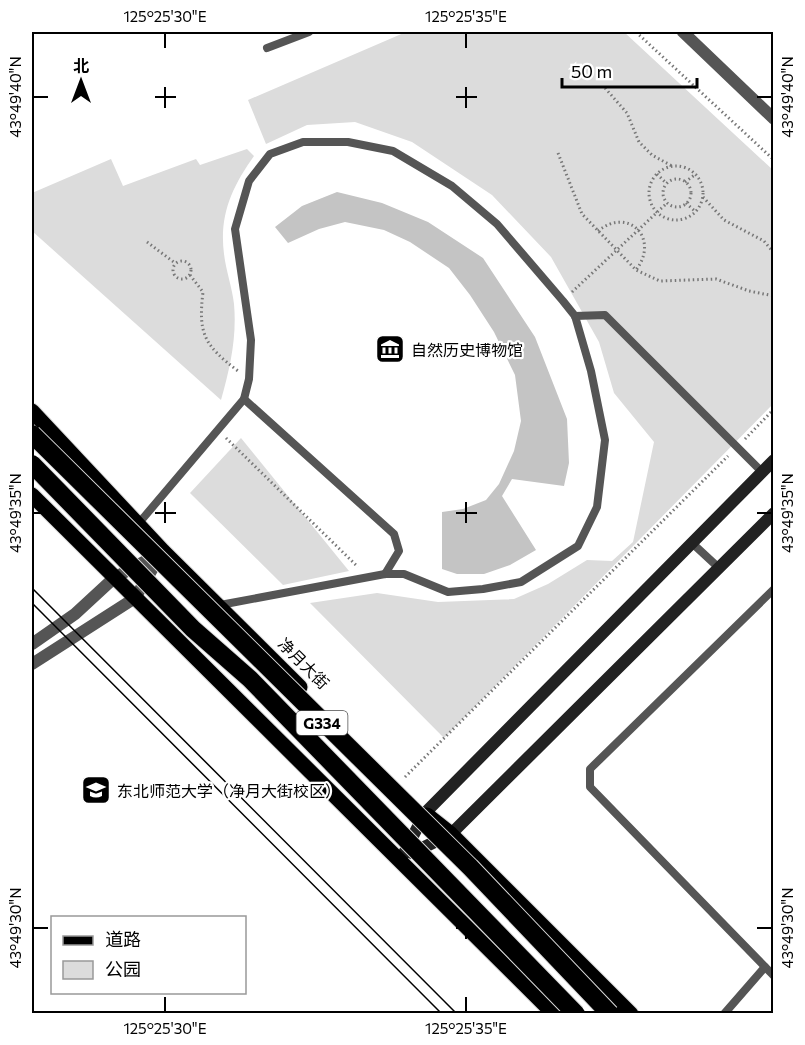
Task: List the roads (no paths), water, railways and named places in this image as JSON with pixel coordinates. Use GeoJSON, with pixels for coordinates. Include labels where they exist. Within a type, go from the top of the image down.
{"type":"FeatureCollection","features":[{"type":"Feature","properties":{"kind":"highway","name":"净月大街"},"geometry":{"type":"LineString","coordinates":[[32,435],[470,867],[610,1014]]}},
{"type":"Feature","properties":{"kind":"highway","name":"G334"},"geometry":{"type":"LineString","coordinates":[[32,464],[193,628],[250,679],[576,1014]]}},
{"type":"Feature","properties":{"kind":"main road","name":"净月大街"},"geometry":{"type":"LineString","coordinates":[[32,411],[163,551],[425,813],[451,834],[631,1014]]}},
{"type":"Feature","properties":{"kind":"main road"},"geometry":{"type":"LineString","coordinates":[[32,495],[401,859],[554,1014]]}},
{"type":"Feature","properties":{"kind":"street"},"geometry":{"type":"LineString","coordinates":[[683,32],[774,120]]}},
{"type":"Feature","properties":{"kind":"street"},"geometry":{"type":"LineString","coordinates":[[401,859],[425,813],[774,460]]}},
{"type":"Feature","properties":{"kind":"street"},"geometry":{"type":"LineString","coordinates":[[401,859],[451,834],[774,513]]}},
{"type":"Feature","properties":{"kind":"street"},"geometry":{"type":"LineString","coordinates":[[32,644],[75,614],[114,578],[163,551]]}},
{"type":"Feature","properties":{"kind":"street"},"geometry":{"type":"LineString","coordinates":[[32,664],[135,598],[163,551]]}},
{"type":"Feature","properties":{"kind":"lane"},"geometry":{"type":"LineString","coordinates":[[267,48],[309,32]]}},
{"type":"Feature","properties":{"kind":"lane"},"geometry":{"type":"LineString","coordinates":[[139,523],[244,399],[249,379],[251,340],[235,229],[249,181],[270,154],[303,142],[348,142],[393,151],[452,186],[497,224],[574,316],[591,371],[605,440],[597,507],[578,546],[521,582],[483,589],[448,592],[404,574],[385,574],[220,606]]}},
{"type":"Feature","properties":{"kind":"lane"},"geometry":{"type":"LineString","coordinates":[[574,316],[605,315],[762,472]]}},
{"type":"Feature","properties":{"kind":"lane"},"geometry":{"type":"LineString","coordinates":[[244,399],[394,534],[399,551],[385,574]]}},
{"type":"Feature","properties":{"kind":"lane"},"geometry":{"type":"LineString","coordinates":[[692,543],[718,568]]}},
{"type":"Feature","properties":{"kind":"lane"},"geometry":{"type":"LineString","coordinates":[[774,589],[590,769],[590,787],[774,976]]}},
{"type":"Feature","properties":{"kind":"lane"},"geometry":{"type":"LineString","coordinates":[[724,1014],[765,967]]}},
{"type":"Feature","properties":{"kind":"tram line"},"geometry":{"type":"LineString","coordinates":[[32,588],[457,1014]]}},
{"type":"Feature","properties":{"kind":"tram line"},"geometry":{"type":"LineString","coordinates":[[32,603],[442,1014]]}},
{"type":"Feature","properties":{"kind":"place","name":"自然历史博物馆"},"geometry":{"type":"Point","coordinates":[390,349]}},
{"type":"Feature","properties":{"kind":"place","name":"东北师范大学（净月大街校区）"},"geometry":{"type":"Point","coordinates":[96,790]}}]}
